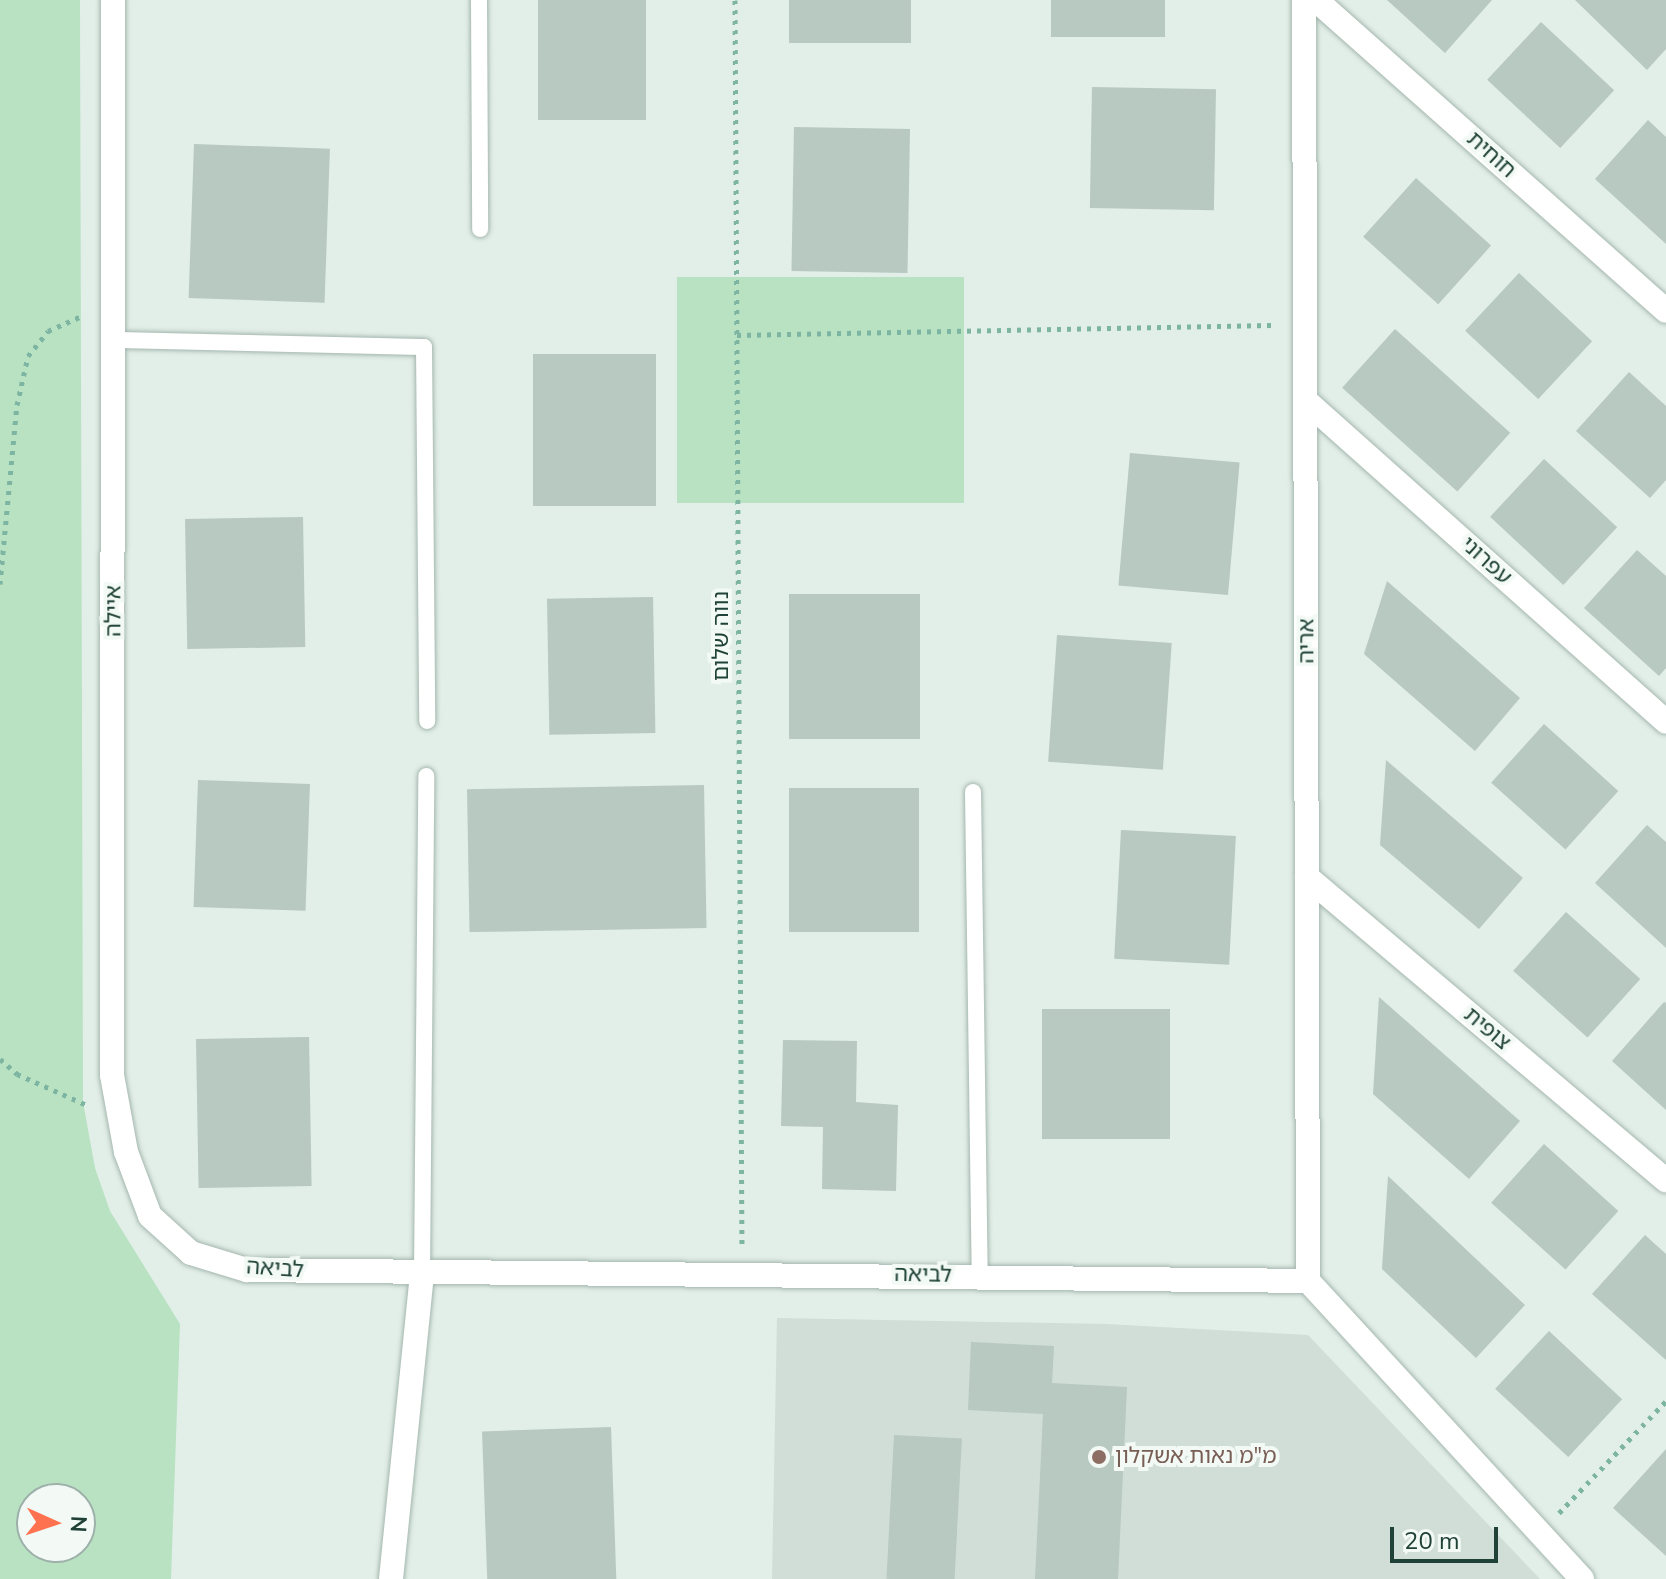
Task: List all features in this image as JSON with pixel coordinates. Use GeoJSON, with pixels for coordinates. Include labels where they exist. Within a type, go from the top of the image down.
{"type":"FeatureCollection","features":[{"type":"Feature","properties":{"kind":"street","name":"איילה"},"geometry":{"type":"LineString","coordinates":[[113,0],[116,340],[112,1075],[126,1152],[150,1216]]}},
{"type":"Feature","properties":{"kind":"street","name":"אריה"},"geometry":{"type":"LineString","coordinates":[[1304,0],[1308,1281]]}},
{"type":"Feature","properties":{"kind":"street","name":"חוחית"},"geometry":{"type":"LineString","coordinates":[[1316,0],[1666,311]]}},
{"type":"Feature","properties":{"kind":"street","name":"עפרוני"},"geometry":{"type":"LineString","coordinates":[[1306,401],[1666,722]]}},
{"type":"Feature","properties":{"kind":"street","name":"צופית"},"geometry":{"type":"LineString","coordinates":[[1307,877],[1666,1180]]}},
{"type":"Feature","properties":{"kind":"street","name":"לביאה"},"geometry":{"type":"LineString","coordinates":[[150,1216],[191,1253],[247,1270],[422,1275],[742,1272],[1308,1281]]}},
{"type":"Feature","properties":{"kind":"street"},"geometry":{"type":"LineString","coordinates":[[391,1579],[422,1275]]}},
{"type":"Feature","properties":{"kind":"street"},"geometry":{"type":"LineString","coordinates":[[1308,1281],[1582,1579]]}},
{"type":"Feature","properties":{"kind":"lane"},"geometry":{"type":"LineString","coordinates":[[479,0],[480,229]]}},
{"type":"Feature","properties":{"kind":"lane"},"geometry":{"type":"LineString","coordinates":[[116,340],[424,347],[427,721]]}},
{"type":"Feature","properties":{"kind":"lane"},"geometry":{"type":"LineString","coordinates":[[422,1275],[426,776]]}},
{"type":"Feature","properties":{"kind":"lane"},"geometry":{"type":"LineString","coordinates":[[973,792],[980,1276]]}},
{"type":"Feature","properties":{"kind":"path","name":"נווה שלום"},"geometry":{"type":"LineString","coordinates":[[735,0],[742,1272]]}},
{"type":"Feature","properties":{"kind":"path"},"geometry":{"type":"LineString","coordinates":[[0,584],[17,405],[28,356],[48,331],[94,311],[116,313]]}},
{"type":"Feature","properties":{"kind":"path"},"geometry":{"type":"LineString","coordinates":[[737,335],[1305,324]]}},
{"type":"Feature","properties":{"kind":"path"},"geometry":{"type":"LineString","coordinates":[[0,1059],[54,1093],[119,1116]]}},
{"type":"Feature","properties":{"kind":"path"},"geometry":{"type":"LineString","coordinates":[[1541,1531],[1666,1401]]}},
{"type":"Feature","properties":{"kind":"shaded area","name":"מ\"מ נאות אשקלון"},"geometry":{"type":"Polygon","coordinates":[[[777,1318],[1106,1324],[1308,1335],[1540,1579],[772,1579],[777,1318]]]}},
{"type":"Feature","properties":{"kind":"green space"},"geometry":{"type":"Polygon","coordinates":[[[0,0],[80,0],[83,1102],[95,1168],[110,1211],[180,1324],[171,1579],[0,1579],[0,0]]]}},
{"type":"Feature","properties":{"kind":"green space"},"geometry":{"type":"Polygon","coordinates":[[[677,277],[964,277],[964,503],[677,503],[677,277]]]}},
{"type":"Feature","properties":{"kind":"building"},"geometry":{"type":"Polygon","coordinates":[[[538,0],[646,0],[646,120],[538,120],[538,0]]]}},
{"type":"Feature","properties":{"kind":"building"},"geometry":{"type":"Polygon","coordinates":[[[789,0],[911,0],[911,43],[789,43],[789,0]]]}},
{"type":"Feature","properties":{"kind":"building"},"geometry":{"type":"Polygon","coordinates":[[[1051,0],[1165,0],[1165,37],[1051,37],[1051,0]]]}},
{"type":"Feature","properties":{"kind":"building"},"geometry":{"type":"Polygon","coordinates":[[[1387,0],[1492,0],[1445,53],[1387,0]]]}},
{"type":"Feature","properties":{"kind":"building"},"geometry":{"type":"Polygon","coordinates":[[[1575,0],[1666,0],[1666,49],[1647,70],[1575,0]]]}},
{"type":"Feature","properties":{"kind":"building"},"geometry":{"type":"Polygon","coordinates":[[[1541,22],[1614,90],[1560,148],[1487,80],[1541,22]]]}},
{"type":"Feature","properties":{"kind":"building"},"geometry":{"type":"Polygon","coordinates":[[[1092,87],[1216,89],[1214,210],[1090,208],[1092,87]]]}},
{"type":"Feature","properties":{"kind":"building"},"geometry":{"type":"Polygon","coordinates":[[[1648,120],[1666,137],[1666,244],[1595,179],[1648,120]]]}},
{"type":"Feature","properties":{"kind":"building"},"geometry":{"type":"Polygon","coordinates":[[[794,127],[910,129],[907,273],[791,271],[794,127]]]}},
{"type":"Feature","properties":{"kind":"building"},"geometry":{"type":"Polygon","coordinates":[[[194,144],[330,149],[325,303],[189,298],[194,144]]]}},
{"type":"Feature","properties":{"kind":"building"},"geometry":{"type":"Polygon","coordinates":[[[1416,178],[1491,246],[1438,304],[1363,237],[1416,178]]]}},
{"type":"Feature","properties":{"kind":"building"},"geometry":{"type":"Polygon","coordinates":[[[1519,273],[1592,341],[1538,399],[1465,331],[1519,273]]]}},
{"type":"Feature","properties":{"kind":"building"},"geometry":{"type":"Polygon","coordinates":[[[1395,329],[1510,433],[1457,491],[1342,388],[1395,329]]]}},
{"type":"Feature","properties":{"kind":"building"},"geometry":{"type":"Polygon","coordinates":[[[533,354],[656,354],[656,506],[533,506],[533,354]]]}},
{"type":"Feature","properties":{"kind":"building"},"geometry":{"type":"Polygon","coordinates":[[[1629,372],[1666,406],[1666,480],[1650,498],[1576,431],[1629,372]]]}},
{"type":"Feature","properties":{"kind":"building"},"geometry":{"type":"Polygon","coordinates":[[[1130,453],[1240,463],[1228,595],[1118,585],[1130,453]]]}},
{"type":"Feature","properties":{"kind":"building"},"geometry":{"type":"Polygon","coordinates":[[[1544,459],[1617,527],[1563,585],[1490,517],[1544,459]]]}},
{"type":"Feature","properties":{"kind":"building"},"geometry":{"type":"Polygon","coordinates":[[[303,517],[305,647],[187,649],[185,519],[303,517]]]}},
{"type":"Feature","properties":{"kind":"building"},"geometry":{"type":"Polygon","coordinates":[[[1637,550],[1666,576],[1666,668],[1659,676],[1584,608],[1637,550]]]}},
{"type":"Feature","properties":{"kind":"building"},"geometry":{"type":"Polygon","coordinates":[[[1387,581],[1520,698],[1475,751],[1364,654],[1387,581]]]}},
{"type":"Feature","properties":{"kind":"building"},"geometry":{"type":"Polygon","coordinates":[[[789,594],[920,594],[920,739],[789,739],[789,594]]]}},
{"type":"Feature","properties":{"kind":"building"},"geometry":{"type":"Polygon","coordinates":[[[653,597],[655,733],[549,735],[547,599],[653,597]]]}},
{"type":"Feature","properties":{"kind":"building"},"geometry":{"type":"Polygon","coordinates":[[[1057,635],[1172,643],[1163,770],[1048,762],[1057,635]]]}},
{"type":"Feature","properties":{"kind":"building"},"geometry":{"type":"Polygon","coordinates":[[[1544,724],[1618,791],[1565,850],[1491,783],[1544,724]]]}},
{"type":"Feature","properties":{"kind":"building"},"geometry":{"type":"Polygon","coordinates":[[[1386,760],[1523,878],[1479,929],[1380,845],[1386,760]]]}},
{"type":"Feature","properties":{"kind":"building"},"geometry":{"type":"Polygon","coordinates":[[[198,780],[310,784],[305,911],[194,907],[198,780]]]}},
{"type":"Feature","properties":{"kind":"building"},"geometry":{"type":"Polygon","coordinates":[[[704,785],[706,928],[470,932],[467,789],[704,785]]]}},
{"type":"Feature","properties":{"kind":"building"},"geometry":{"type":"Polygon","coordinates":[[[789,788],[919,788],[919,932],[789,932],[789,788]]]}},
{"type":"Feature","properties":{"kind":"building"},"geometry":{"type":"Polygon","coordinates":[[[1647,825],[1666,842],[1666,948],[1595,883],[1647,825]]]}},
{"type":"Feature","properties":{"kind":"building"},"geometry":{"type":"Polygon","coordinates":[[[1121,830],[1236,836],[1229,965],[1114,959],[1121,830]]]}},
{"type":"Feature","properties":{"kind":"building"},"geometry":{"type":"Polygon","coordinates":[[[1566,912],[1640,979],[1587,1038],[1513,971],[1566,912]]]}},
{"type":"Feature","properties":{"kind":"building"},"geometry":{"type":"Polygon","coordinates":[[[1379,997],[1520,1121],[1469,1179],[1373,1094],[1379,997]]]}},
{"type":"Feature","properties":{"kind":"building"},"geometry":{"type":"Polygon","coordinates":[[[1666,1003],[1666,1110],[1612,1061],[1666,1003]]]}},
{"type":"Feature","properties":{"kind":"building"},"geometry":{"type":"Polygon","coordinates":[[[1042,1009],[1170,1009],[1170,1139],[1042,1139],[1042,1009]]]}},
{"type":"Feature","properties":{"kind":"building"},"geometry":{"type":"Polygon","coordinates":[[[309,1037],[312,1186],[199,1188],[196,1039],[309,1037]]]}},
{"type":"Feature","properties":{"kind":"building"},"geometry":{"type":"Polygon","coordinates":[[[783,1040],[857,1041],[856,1102],[898,1105],[896,1191],[822,1189],[823,1127],[781,1126],[783,1040]]]}},
{"type":"Feature","properties":{"kind":"building"},"geometry":{"type":"Polygon","coordinates":[[[1544,1144],[1618,1211],[1565,1270],[1491,1203],[1544,1144]]]}},
{"type":"Feature","properties":{"kind":"building"},"geometry":{"type":"Polygon","coordinates":[[[1388,1176],[1525,1305],[1476,1358],[1382,1269],[1388,1176]]]}},
{"type":"Feature","properties":{"kind":"building"},"geometry":{"type":"Polygon","coordinates":[[[1645,1235],[1666,1254],[1666,1360],[1592,1294],[1645,1235]]]}},
{"type":"Feature","properties":{"kind":"building"},"geometry":{"type":"Polygon","coordinates":[[[1549,1331],[1622,1399],[1568,1457],[1495,1389],[1549,1331]]]}},
{"type":"Feature","properties":{"kind":"building"},"geometry":{"type":"Polygon","coordinates":[[[971,1342],[1054,1346],[1052,1383],[1127,1387],[1118,1579],[1035,1579],[1043,1414],[968,1410],[971,1342]]]}},
{"type":"Feature","properties":{"kind":"building"},"geometry":{"type":"Polygon","coordinates":[[[611,1427],[616,1579],[487,1579],[482,1432],[611,1427]]]}},
{"type":"Feature","properties":{"kind":"building"},"geometry":{"type":"Polygon","coordinates":[[[894,1435],[962,1439],[955,1579],[886,1579],[894,1435]]]}},
{"type":"Feature","properties":{"kind":"building"},"geometry":{"type":"Polygon","coordinates":[[[1666,1449],[1666,1556],[1613,1508],[1666,1449]]]}},
{"type":"Feature","properties":{"kind":"place","name":"מ\"מ נאות אשקלון"},"geometry":{"type":"Point","coordinates":[1099,1457]}}]}
